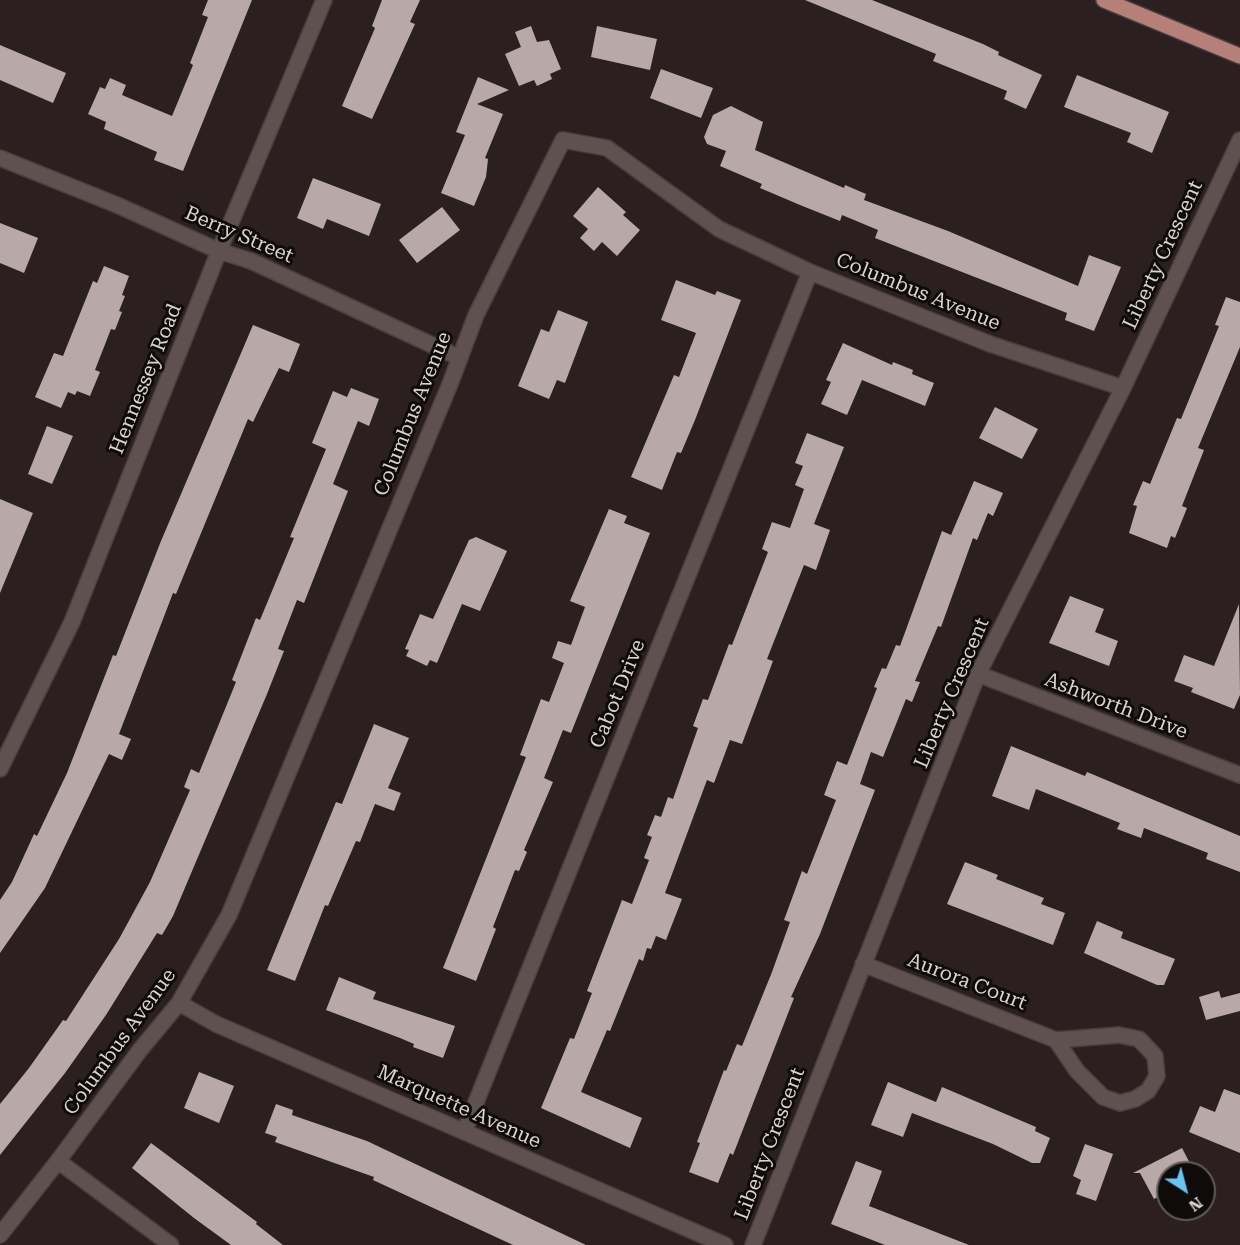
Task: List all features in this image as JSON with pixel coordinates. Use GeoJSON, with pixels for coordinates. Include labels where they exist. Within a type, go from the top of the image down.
{"type":"FeatureCollection","features":[{"type":"Feature","properties":{"kind":"main road"},"geometry":{"type":"LineString","coordinates":[[1104,0],[1240,56]]}},
{"type":"Feature","properties":{"kind":"street","name":"Hennessey Road"},"geometry":{"type":"LineString","coordinates":[[0,769],[72,622],[219,251],[324,0]]}},
{"type":"Feature","properties":{"kind":"street","name":"Columbus Avenue"},"geometry":{"type":"LineString","coordinates":[[0,1235],[140,1050],[179,1003],[229,915],[450,384],[458,357],[476,315],[563,140],[607,148],[719,229],[810,272],[990,344],[1124,388]]}},
{"type":"Feature","properties":{"kind":"street","name":"Liberty Crescent"},"geometry":{"type":"LineString","coordinates":[[753,1245],[978,674],[1124,388],[1240,140]]}},
{"type":"Feature","properties":{"kind":"street","name":"Berry Street"},"geometry":{"type":"LineString","coordinates":[[0,158],[117,205],[219,251],[251,261],[458,357]]}},
{"type":"Feature","properties":{"kind":"street","name":"Cabot Drive"},"geometry":{"type":"LineString","coordinates":[[465,1131],[810,272]]}},
{"type":"Feature","properties":{"kind":"street","name":"Ashworth Drive"},"geometry":{"type":"LineString","coordinates":[[978,674],[1240,775]]}},
{"type":"Feature","properties":{"kind":"street","name":"Aurora Court"},"geometry":{"type":"LineString","coordinates":[[863,964],[1056,1040],[1119,1035],[1139,1039],[1155,1056],[1157,1076],[1148,1091],[1135,1099],[1120,1102],[1103,1097],[1077,1071],[1056,1040]]}},
{"type":"Feature","properties":{"kind":"street","name":"Marquette Avenue"},"geometry":{"type":"LineString","coordinates":[[179,1003],[216,1024],[725,1245]]}},
{"type":"Feature","properties":{"kind":"street"},"geometry":{"type":"LineString","coordinates":[[58,1161],[171,1245]]}},
{"type":"Feature","properties":{"kind":"building"},"geometry":{"type":"Polygon","coordinates":[[[208,0],[252,0],[183,171],[154,160],[157,152],[104,129],[106,122],[88,114],[100,87],[105,89],[110,78],[126,85],[122,95],[172,116],[193,65],[190,63],[208,17],[202,15],[208,0]]]}},
{"type":"Feature","properties":{"kind":"building"},"geometry":{"type":"Polygon","coordinates":[[[382,0],[420,0],[410,22],[415,24],[372,119],[342,106],[375,28],[372,26],[382,0]]]}},
{"type":"Feature","properties":{"kind":"building"},"geometry":{"type":"Polygon","coordinates":[[[805,0],[872,0],[983,44],[999,52],[998,55],[1042,75],[1026,109],[1004,99],[1007,91],[933,61],[936,54],[805,0]]]}},
{"type":"Feature","properties":{"kind":"building"},"geometry":{"type":"Polygon","coordinates":[[[531,26],[537,42],[549,40],[561,69],[550,74],[552,79],[537,86],[534,80],[519,86],[505,54],[521,47],[515,32],[531,26]]]}},
{"type":"Feature","properties":{"kind":"building"},"geometry":{"type":"Polygon","coordinates":[[[597,26],[657,39],[650,70],[591,57],[597,26]]]}},
{"type":"Feature","properties":{"kind":"building"},"geometry":{"type":"Polygon","coordinates":[[[0,45],[66,73],[53,103],[0,80],[0,45]]]}},
{"type":"Feature","properties":{"kind":"building"},"geometry":{"type":"Polygon","coordinates":[[[661,69],[713,88],[701,118],[650,98],[661,69]]]}},
{"type":"Feature","properties":{"kind":"building"},"geometry":{"type":"Polygon","coordinates":[[[1077,75],[1169,112],[1152,153],[1127,142],[1131,133],[1064,107],[1077,75]]]}},
{"type":"Feature","properties":{"kind":"building"},"geometry":{"type":"Polygon","coordinates":[[[478,77],[509,90],[477,104],[503,114],[485,158],[488,159],[486,177],[474,206],[441,193],[465,135],[456,132],[478,77]]]}},
{"type":"Feature","properties":{"kind":"building"},"geometry":{"type":"Polygon","coordinates":[[[731,106],[763,122],[755,150],[844,188],[845,185],[866,194],[864,200],[948,231],[1078,286],[1089,255],[1121,267],[1094,331],[1065,320],[1067,313],[875,238],[878,230],[842,215],[840,221],[800,205],[760,188],[762,184],[720,166],[726,151],[707,144],[704,137],[713,115],[731,106]]]}},
{"type":"Feature","properties":{"kind":"building"},"geometry":{"type":"Polygon","coordinates":[[[313,178],[381,204],[369,236],[327,219],[323,229],[297,218],[313,178]]]}},
{"type":"Feature","properties":{"kind":"building"},"geometry":{"type":"Polygon","coordinates":[[[598,187],[626,212],[623,215],[640,230],[617,256],[602,242],[594,251],[580,238],[588,229],[573,216],[598,187]]]}},
{"type":"Feature","properties":{"kind":"building"},"geometry":{"type":"Polygon","coordinates":[[[442,207],[460,230],[417,263],[399,240],[442,207]]]}},
{"type":"Feature","properties":{"kind":"building"},"geometry":{"type":"Polygon","coordinates":[[[0,223],[38,238],[24,273],[0,263],[0,223]]]}},
{"type":"Feature","properties":{"kind":"building"},"geometry":{"type":"Polygon","coordinates":[[[104,266],[129,276],[122,295],[125,296],[119,311],[122,312],[115,330],[111,329],[95,370],[100,372],[90,396],[77,391],[75,395],[68,392],[61,408],[35,397],[54,353],[63,356],[93,281],[97,283],[104,266]]]}},
{"type":"Feature","properties":{"kind":"building"},"geometry":{"type":"Polygon","coordinates":[[[676,280],[715,295],[717,291],[741,300],[695,420],[681,453],[677,452],[662,490],[631,477],[674,375],[679,377],[696,333],[661,320],[676,280]]]}},
{"type":"Feature","properties":{"kind":"building"},"geometry":{"type":"Polygon","coordinates":[[[1226,297],[1240,302],[1240,347],[1198,448],[1204,450],[1182,506],[1187,508],[1175,538],[1171,536],[1167,548],[1129,533],[1137,506],[1133,505],[1143,481],[1150,484],[1177,418],[1181,419],[1219,326],[1215,325],[1226,297]]]}},
{"type":"Feature","properties":{"kind":"building"},"geometry":{"type":"Polygon","coordinates":[[[558,310],[588,322],[565,383],[557,380],[549,399],[518,386],[541,329],[549,332],[558,310]]]}},
{"type":"Feature","properties":{"kind":"building"},"geometry":{"type":"Polygon","coordinates":[[[253,325],[300,344],[289,372],[279,368],[253,422],[248,419],[176,594],[173,593],[119,734],[131,739],[122,760],[109,754],[45,888],[0,953],[0,900],[12,882],[34,834],[37,836],[67,773],[113,655],[116,656],[161,541],[253,325]]]}},
{"type":"Feature","properties":{"kind":"building"},"geometry":{"type":"Polygon","coordinates":[[[843,343],[892,365],[893,362],[913,370],[912,374],[934,383],[925,406],[862,380],[847,415],[821,404],[831,382],[826,380],[843,343]]]}},
{"type":"Feature","properties":{"kind":"building"},"geometry":{"type":"Polygon","coordinates":[[[351,388],[379,399],[369,426],[358,421],[333,484],[348,491],[304,603],[297,600],[278,649],[284,651],[173,916],[162,935],[157,933],[106,1015],[65,1073],[0,1155],[0,1104],[63,1020],[66,1021],[119,939],[150,882],[190,790],[184,787],[191,769],[199,773],[236,682],[232,680],[256,618],[260,620],[294,538],[290,537],[326,449],[312,443],[333,391],[347,397],[351,388]]]}},
{"type":"Feature","properties":{"kind":"building"},"geometry":{"type":"Polygon","coordinates":[[[995,407],[1038,429],[1022,459],[979,438],[995,407]]]}},
{"type":"Feature","properties":{"kind":"building"},"geometry":{"type":"Polygon","coordinates":[[[47,426],[73,436],[52,484],[28,474],[47,426]]]}},
{"type":"Feature","properties":{"kind":"building"},"geometry":{"type":"Polygon","coordinates":[[[807,433],[844,447],[814,524],[830,530],[816,570],[804,565],[767,659],[773,661],[742,744],[730,740],[714,783],[707,780],[665,893],[682,899],[666,940],[656,936],[651,949],[647,948],[643,961],[639,959],[610,1031],[607,1030],[581,1092],[642,1118],[630,1148],[541,1108],[570,1038],[574,1039],[592,993],[587,991],[622,900],[632,904],[649,860],[644,858],[652,837],[647,835],[655,815],[661,817],[668,797],[673,799],[698,728],[693,726],[703,699],[708,700],[768,552],[762,549],[772,522],[790,528],[804,489],[795,485],[803,466],[795,463],[807,433]]]}},
{"type":"Feature","properties":{"kind":"building"},"geometry":{"type":"Polygon","coordinates":[[[974,481],[1003,493],[993,516],[988,513],[977,540],[973,538],[941,627],[938,626],[915,681],[920,682],[912,702],[906,699],[883,757],[871,752],[860,784],[875,790],[820,934],[791,997],[794,998],[733,1155],[730,1153],[718,1183],[689,1172],[700,1143],[697,1142],[724,1070],[726,1071],[737,1044],[742,1046],[772,972],[790,922],[784,920],[802,871],[807,874],[836,800],[824,795],[837,761],[847,765],[877,688],[874,687],[882,668],[886,669],[896,645],[900,646],[942,531],[951,535],[974,481]]]}},
{"type":"Feature","properties":{"kind":"building"},"geometry":{"type":"Polygon","coordinates":[[[0,499],[33,513],[0,593],[0,499]]]}},
{"type":"Feature","properties":{"kind":"building"},"geometry":{"type":"Polygon","coordinates":[[[609,509],[627,516],[624,523],[650,533],[571,733],[563,730],[544,778],[553,782],[524,850],[527,852],[519,871],[515,870],[493,927],[496,929],[476,981],[443,968],[526,757],[520,755],[541,699],[549,702],[564,663],[552,658],[558,641],[571,645],[585,607],[570,601],[609,509]]]}},
{"type":"Feature","properties":{"kind":"building"},"geometry":{"type":"Polygon","coordinates":[[[476,537],[507,551],[480,611],[462,604],[437,663],[430,660],[427,666],[406,656],[409,650],[405,649],[420,614],[433,619],[469,540],[476,537]]]}},
{"type":"Feature","properties":{"kind":"building"},"geometry":{"type":"Polygon","coordinates":[[[1070,596],[1104,609],[1095,632],[1118,641],[1109,666],[1049,643],[1070,596]]]}},
{"type":"Feature","properties":{"kind":"building"},"geometry":{"type":"Polygon","coordinates":[[[1239,604],[1240,695],[1234,709],[1191,692],[1193,688],[1174,681],[1184,655],[1214,666],[1239,604]]]}},
{"type":"Feature","properties":{"kind":"building"},"geometry":{"type":"Polygon","coordinates":[[[374,724],[409,738],[388,788],[401,793],[394,811],[375,804],[360,842],[356,841],[328,906],[325,905],[295,981],[267,970],[336,802],[342,804],[374,724]]]}},
{"type":"Feature","properties":{"kind":"building"},"geometry":{"type":"Polygon","coordinates":[[[1011,746],[1085,776],[1087,772],[1240,836],[1240,872],[1206,859],[1208,853],[1144,828],[1141,838],[1117,829],[1120,823],[1036,789],[1029,810],[992,796],[1011,746]]]}},
{"type":"Feature","properties":{"kind":"building"},"geometry":{"type":"Polygon","coordinates":[[[965,862],[998,875],[996,879],[1044,898],[1041,904],[1065,913],[1053,945],[947,904],[965,862]]]}},
{"type":"Feature","properties":{"kind":"building"},"geometry":{"type":"Polygon","coordinates":[[[1097,921],[1123,932],[1121,938],[1175,959],[1164,985],[1157,985],[1084,953],[1097,921]]]}},
{"type":"Feature","properties":{"kind":"building"},"geometry":{"type":"Polygon","coordinates":[[[339,977],[376,992],[373,999],[455,1026],[443,1058],[413,1047],[414,1044],[400,1038],[326,1010],[339,977]]]}},
{"type":"Feature","properties":{"kind":"building"},"geometry":{"type":"Polygon","coordinates":[[[1219,991],[1221,998],[1240,993],[1240,1011],[1206,1020],[1199,997],[1219,991]]]}},
{"type":"Feature","properties":{"kind":"building"},"geometry":{"type":"Polygon","coordinates":[[[199,1072],[234,1086],[219,1123],[184,1108],[199,1072]]]}},
{"type":"Feature","properties":{"kind":"building"},"geometry":{"type":"Polygon","coordinates":[[[888,1082],[936,1102],[942,1087],[1036,1127],[1035,1131],[1050,1138],[1040,1163],[1032,1163],[993,1144],[912,1113],[903,1137],[871,1125],[888,1082]]]}},
{"type":"Feature","properties":{"kind":"building"},"geometry":{"type":"Polygon","coordinates":[[[1224,1089],[1240,1095],[1240,1153],[1189,1132],[1200,1106],[1215,1112],[1224,1089]]]}},
{"type":"Feature","properties":{"kind":"building"},"geometry":{"type":"Polygon","coordinates":[[[276,1104],[293,1110],[292,1115],[367,1141],[586,1245],[513,1245],[373,1180],[374,1177],[275,1142],[277,1137],[265,1133],[276,1104]]]}},
{"type":"Feature","properties":{"kind":"building"},"geometry":{"type":"Polygon","coordinates":[[[151,1143],[257,1222],[256,1224],[283,1245],[231,1245],[194,1218],[132,1168],[151,1143]]]}},
{"type":"Feature","properties":{"kind":"building"},"geometry":{"type":"Polygon","coordinates":[[[1085,1144],[1113,1154],[1096,1201],[1076,1194],[1081,1180],[1073,1176],[1085,1144]]]}},
{"type":"Feature","properties":{"kind":"building"},"geometry":{"type":"Polygon","coordinates":[[[1182,1148],[1189,1161],[1157,1161],[1182,1148]]]}},
{"type":"Feature","properties":{"kind":"building"},"geometry":{"type":"Polygon","coordinates":[[[856,1161],[882,1171],[869,1206],[969,1245],[885,1245],[831,1224],[856,1161]]]}},
{"type":"Feature","properties":{"kind":"building"},"geometry":{"type":"Polygon","coordinates":[[[1156,1161],[1156,1198],[1154,1199],[1140,1173],[1133,1173],[1156,1161]]]}}]}
